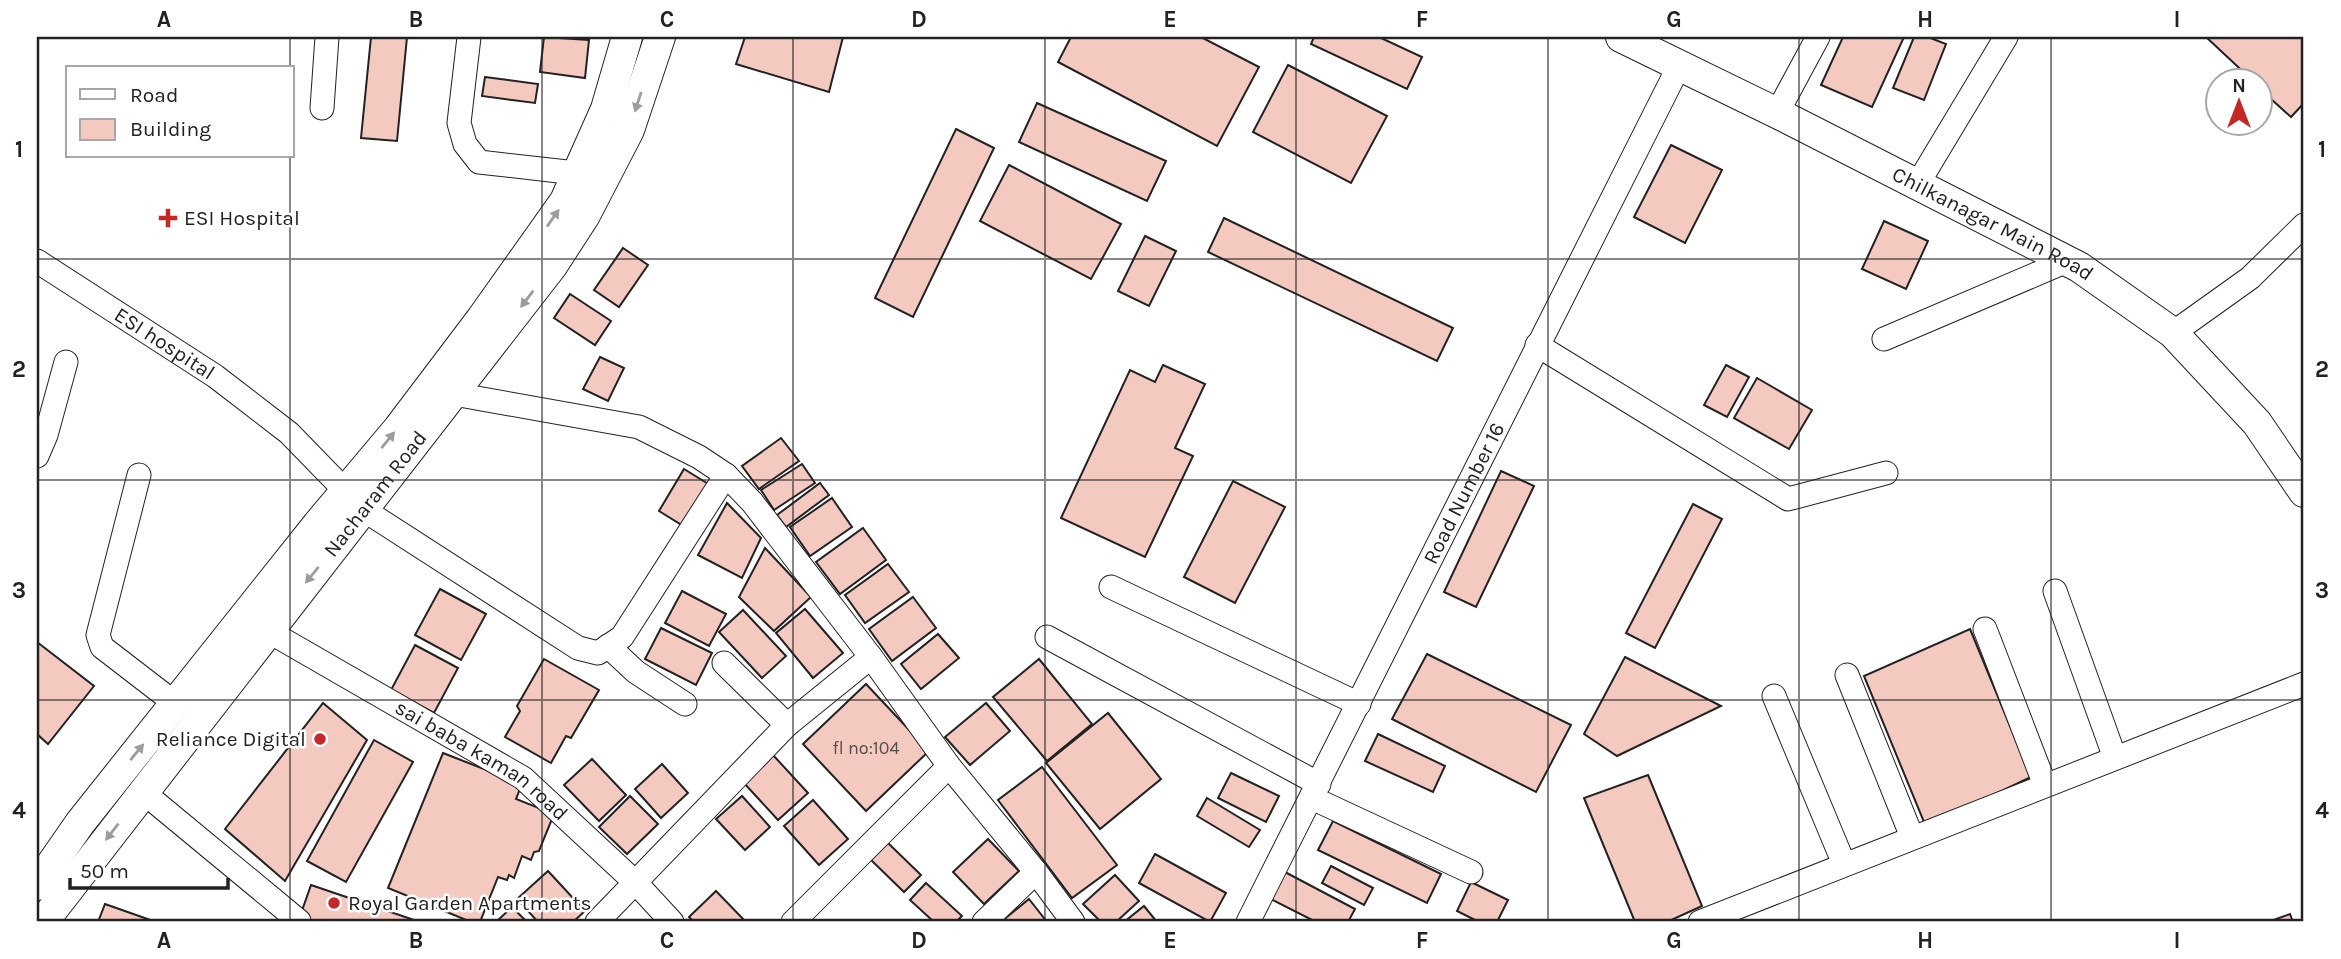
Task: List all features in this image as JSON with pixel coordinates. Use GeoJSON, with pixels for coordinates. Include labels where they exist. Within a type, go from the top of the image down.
{"type":"FeatureCollection","features":[{"type":"Feature","properties":{"kind":"main road","name":"Nacharam Road"},"geometry":{"type":"LineString","coordinates":[[43,922],[268,631],[355,501],[565,201],[606,108],[628,37]]}},
{"type":"Feature","properties":{"kind":"main road","name":"Nacharam Road"},"geometry":{"type":"LineString","coordinates":[[37,885],[80,823],[318,524],[355,501],[454,394],[552,266],[585,215],[629,130],[660,37]]}},
{"type":"Feature","properties":{"kind":"main road","name":"Chilkanagar Main Road"},"geometry":{"type":"LineString","coordinates":[[1621,37],[2067,261],[2127,300],[2173,333],[2257,423],[2304,492]]}},
{"type":"Feature","properties":{"kind":"street"},"geometry":{"type":"LineString","coordinates":[[321,108],[327,37]]}},
{"type":"Feature","properties":{"kind":"street"},"geometry":{"type":"LineString","coordinates":[[469,37],[459,123],[466,144],[480,162],[576,173]]}},
{"type":"Feature","properties":{"kind":"street"},"geometry":{"type":"LineString","coordinates":[[1777,113],[1818,37]]}},
{"type":"Feature","properties":{"kind":"street"},"geometry":{"type":"LineString","coordinates":[[1917,186],[2006,37]]}},
{"type":"Feature","properties":{"kind":"street","name":"Road Number 16"},"geometry":{"type":"LineString","coordinates":[[1248,922],[1679,66]]}},
{"type":"Feature","properties":{"kind":"street"},"geometry":{"type":"LineString","coordinates":[[2173,333],[2250,278],[2304,225]]}},
{"type":"Feature","properties":{"kind":"street","name":"ESI hospital"},"geometry":{"type":"LineString","coordinates":[[37,261],[215,376],[289,433],[355,501],[578,648],[598,653],[608,646]]}},
{"type":"Feature","properties":{"kind":"street"},"geometry":{"type":"LineString","coordinates":[[1884,339],[2067,261]]}},
{"type":"Feature","properties":{"kind":"street"},"geometry":{"type":"LineString","coordinates":[[1537,345],[1788,499],[1886,473]]}},
{"type":"Feature","properties":{"kind":"street"},"geometry":{"type":"LineString","coordinates":[[40,441],[66,362]]}},
{"type":"Feature","properties":{"kind":"street"},"geometry":{"type":"LineString","coordinates":[[454,394],[639,428],[699,457],[726,475],[752,502],[871,657],[949,766],[1036,872],[1073,922]]}},
{"type":"Feature","properties":{"kind":"street"},"geometry":{"type":"LineString","coordinates":[[139,475],[97,635],[102,647],[176,704]]}},
{"type":"Feature","properties":{"kind":"street"},"geometry":{"type":"LineString","coordinates":[[685,704],[636,672],[608,646],[622,637],[726,475]]}},
{"type":"Feature","properties":{"kind":"street"},"geometry":{"type":"LineString","coordinates":[[1111,587],[1359,704]]}},
{"type":"Feature","properties":{"kind":"street"},"geometry":{"type":"LineString","coordinates":[[2055,591],[2115,758]]}},
{"type":"Feature","properties":{"kind":"street"},"geometry":{"type":"LineString","coordinates":[[1985,629],[2045,785]]}},
{"type":"Feature","properties":{"kind":"street","name":"sai baba kaman road"},"geometry":{"type":"LineString","coordinates":[[268,631],[523,778],[636,883],[672,922]]}},
{"type":"Feature","properties":{"kind":"street"},"geometry":{"type":"LineString","coordinates":[[1047,636],[1315,791],[1471,872]]}},
{"type":"Feature","properties":{"kind":"street"},"geometry":{"type":"LineString","coordinates":[[597,922],[787,725],[871,657]]}},
{"type":"Feature","properties":{"kind":"street"},"geometry":{"type":"LineString","coordinates":[[724,663],[787,725]]}},
{"type":"Feature","properties":{"kind":"street"},"geometry":{"type":"LineString","coordinates":[[1847,675],[1912,837]]}},
{"type":"Feature","properties":{"kind":"street"},"geometry":{"type":"LineString","coordinates":[[1700,922],[2304,684]]}},
{"type":"Feature","properties":{"kind":"street"},"geometry":{"type":"LineString","coordinates":[[1774,696],[1843,864]]}},
{"type":"Feature","properties":{"kind":"street"},"geometry":{"type":"LineString","coordinates":[[793,922],[949,766]]}},
{"type":"Feature","properties":{"kind":"street"},"geometry":{"type":"LineString","coordinates":[[143,792],[299,921]]}},
{"type":"Feature","properties":{"kind":"street"},"geometry":{"type":"LineString","coordinates":[[984,922],[1036,872]]}},
{"type":"Feature","properties":{"kind":"building"},"geometry":{"type":"Polygon","coordinates":[[[371,37],[407,37],[397,141],[361,138],[371,37]]]}},
{"type":"Feature","properties":{"kind":"building"},"geometry":{"type":"Polygon","coordinates":[[[544,37],[589,40],[585,78],[540,72],[544,37]]]}},
{"type":"Feature","properties":{"kind":"building"},"geometry":{"type":"Polygon","coordinates":[[[745,37],[843,37],[829,92],[736,64],[745,37]]]}},
{"type":"Feature","properties":{"kind":"building"},"geometry":{"type":"Polygon","coordinates":[[[1071,37],[1201,37],[1259,67],[1217,146],[1058,62],[1071,37]]]}},
{"type":"Feature","properties":{"kind":"building"},"geometry":{"type":"Polygon","coordinates":[[[1314,37],[1379,37],[1422,57],[1407,89],[1311,44],[1314,37]]]}},
{"type":"Feature","properties":{"kind":"building"},"geometry":{"type":"Polygon","coordinates":[[[1843,37],[1904,37],[1872,107],[1821,85],[1843,37]]]}},
{"type":"Feature","properties":{"kind":"building"},"geometry":{"type":"Polygon","coordinates":[[[1914,37],[1928,37],[1946,44],[1924,100],[1893,88],[1914,37]]]}},
{"type":"Feature","properties":{"kind":"building"},"geometry":{"type":"Polygon","coordinates":[[[2206,37],[2304,37],[2304,103],[2291,117],[2274,102],[2274,66],[2237,66],[2206,37]]]}},
{"type":"Feature","properties":{"kind":"building"},"geometry":{"type":"Polygon","coordinates":[[[1288,65],[1387,116],[1351,183],[1253,132],[1288,65]]]}},
{"type":"Feature","properties":{"kind":"building"},"geometry":{"type":"Polygon","coordinates":[[[485,77],[538,84],[535,103],[482,96],[485,77]]]}},
{"type":"Feature","properties":{"kind":"building"},"geometry":{"type":"Polygon","coordinates":[[[1037,103],[1166,161],[1147,201],[1019,142],[1037,103]]]}},
{"type":"Feature","properties":{"kind":"building"},"geometry":{"type":"Polygon","coordinates":[[[956,129],[994,148],[913,317],[875,298],[956,129]]]}},
{"type":"Feature","properties":{"kind":"building"},"geometry":{"type":"Polygon","coordinates":[[[1671,145],[1722,170],[1685,243],[1634,217],[1671,145]]]}},
{"type":"Feature","properties":{"kind":"building"},"geometry":{"type":"Polygon","coordinates":[[[1009,165],[1121,224],[1091,279],[980,221],[1009,165]]]}},
{"type":"Feature","properties":{"kind":"building"},"geometry":{"type":"Polygon","coordinates":[[[1224,218],[1453,328],[1437,361],[1208,252],[1224,218]]]}},
{"type":"Feature","properties":{"kind":"building"},"geometry":{"type":"Polygon","coordinates":[[[1884,221],[1928,241],[1906,289],[1862,269],[1884,221]]]}},
{"type":"Feature","properties":{"kind":"building"},"geometry":{"type":"Polygon","coordinates":[[[1145,236],[1176,251],[1149,306],[1118,291],[1145,236]]]}},
{"type":"Feature","properties":{"kind":"building"},"geometry":{"type":"Polygon","coordinates":[[[623,248],[648,265],[619,307],[594,290],[623,248]]]}},
{"type":"Feature","properties":{"kind":"building"},"geometry":{"type":"Polygon","coordinates":[[[570,294],[611,321],[595,345],[554,318],[570,294]]]}},
{"type":"Feature","properties":{"kind":"building"},"geometry":{"type":"Polygon","coordinates":[[[600,357],[624,368],[608,401],[583,389],[600,357]]]}},
{"type":"Feature","properties":{"kind":"building"},"geometry":{"type":"Polygon","coordinates":[[[1163,365],[1205,384],[1175,448],[1193,456],[1145,557],[1061,518],[1130,370],[1155,382],[1163,365]]]}},
{"type":"Feature","properties":{"kind":"building"},"geometry":{"type":"Polygon","coordinates":[[[1726,365],[1749,377],[1727,417],[1704,405],[1726,365]]]}},
{"type":"Feature","properties":{"kind":"building"},"geometry":{"type":"Polygon","coordinates":[[[1757,378],[1812,410],[1789,449],[1734,418],[1757,378]]]}},
{"type":"Feature","properties":{"kind":"building"},"geometry":{"type":"Polygon","coordinates":[[[781,438],[799,461],[759,489],[742,466],[781,438]]]}},
{"type":"Feature","properties":{"kind":"building"},"geometry":{"type":"Polygon","coordinates":[[[802,464],[815,483],[774,510],[761,490],[802,464]]]}},
{"type":"Feature","properties":{"kind":"building"},"geometry":{"type":"Polygon","coordinates":[[[684,469],[710,485],[685,527],[659,511],[684,469]]]}},
{"type":"Feature","properties":{"kind":"building"},"geometry":{"type":"Polygon","coordinates":[[[1501,471],[1534,486],[1476,607],[1444,592],[1501,471]]]}},
{"type":"Feature","properties":{"kind":"building"},"geometry":{"type":"Polygon","coordinates":[[[1233,481],[1285,507],[1235,603],[1184,577],[1233,481]]]}},
{"type":"Feature","properties":{"kind":"building"},"geometry":{"type":"Polygon","coordinates":[[[820,483],[829,495],[786,527],[777,515],[820,483]]]}},
{"type":"Feature","properties":{"kind":"building"},"geometry":{"type":"Polygon","coordinates":[[[832,498],[852,527],[810,556],[790,527],[832,498]]]}},
{"type":"Feature","properties":{"kind":"building"},"geometry":{"type":"Polygon","coordinates":[[[727,503],[761,538],[742,578],[698,555],[727,503]]]}},
{"type":"Feature","properties":{"kind":"building"},"geometry":{"type":"Polygon","coordinates":[[[1693,504],[1722,519],[1655,648],[1626,633],[1693,504]]]}},
{"type":"Feature","properties":{"kind":"building"},"geometry":{"type":"Polygon","coordinates":[[[863,528],[886,560],[840,594],[816,562],[863,528]]]}},
{"type":"Feature","properties":{"kind":"building"},"geometry":{"type":"Polygon","coordinates":[[[765,548],[811,597],[774,631],[739,597],[765,548]]]}},
{"type":"Feature","properties":{"kind":"building"},"geometry":{"type":"Polygon","coordinates":[[[888,564],[909,592],[865,623],[845,595],[888,564]]]}},
{"type":"Feature","properties":{"kind":"building"},"geometry":{"type":"Polygon","coordinates":[[[440,589],[486,614],[461,660],[415,635],[440,589]]]}},
{"type":"Feature","properties":{"kind":"building"},"geometry":{"type":"Polygon","coordinates":[[[682,591],[726,614],[709,646],[665,623],[682,591]]]}},
{"type":"Feature","properties":{"kind":"building"},"geometry":{"type":"Polygon","coordinates":[[[913,597],[936,628],[892,661],[869,629],[913,597]]]}},
{"type":"Feature","properties":{"kind":"building"},"geometry":{"type":"Polygon","coordinates":[[[805,609],[843,653],[813,678],[776,633],[805,609]]]}},
{"type":"Feature","properties":{"kind":"building"},"geometry":{"type":"Polygon","coordinates":[[[743,610],[786,656],[762,678],[719,632],[743,610]]]}},
{"type":"Feature","properties":{"kind":"building"},"geometry":{"type":"Polygon","coordinates":[[[661,628],[712,653],[696,685],[645,659],[661,628]]]}},
{"type":"Feature","properties":{"kind":"building"},"geometry":{"type":"Polygon","coordinates":[[[1970,629],[2031,777],[1926,827],[1864,676],[1970,629]]]}},
{"type":"Feature","properties":{"kind":"building"},"geometry":{"type":"Polygon","coordinates":[[[938,634],[959,658],[921,689],[901,664],[938,634]]]}},
{"type":"Feature","properties":{"kind":"building"},"geometry":{"type":"Polygon","coordinates":[[[37,642],[94,686],[48,744],[37,734],[37,642]]]}},
{"type":"Feature","properties":{"kind":"building"},"geometry":{"type":"Polygon","coordinates":[[[415,645],[458,668],[434,713],[391,690],[415,645]]]}},
{"type":"Feature","properties":{"kind":"building"},"geometry":{"type":"Polygon","coordinates":[[[1427,654],[1571,725],[1536,792],[1392,719],[1427,654]]]}},
{"type":"Feature","properties":{"kind":"building"},"geometry":{"type":"Polygon","coordinates":[[[1625,657],[1721,706],[1617,756],[1584,734],[1625,657]]]}},
{"type":"Feature","properties":{"kind":"building"},"geometry":{"type":"Polygon","coordinates":[[[544,659],[599,690],[571,738],[566,736],[551,763],[505,737],[520,711],[517,706],[544,659]]]}},
{"type":"Feature","properties":{"kind":"building"},"geometry":{"type":"Polygon","coordinates":[[[1039,659],[1092,724],[1047,761],[993,697],[1039,659]]]}},
{"type":"Feature","properties":{"kind":"building"},"geometry":{"type":"Polygon","coordinates":[[[866,684],[929,751],[866,811],[803,744],[866,684]]]}},
{"type":"Feature","properties":{"kind":"building"},"geometry":{"type":"Polygon","coordinates":[[[323,703],[367,740],[285,881],[225,829],[323,703]]]}},
{"type":"Feature","properties":{"kind":"building"},"geometry":{"type":"Polygon","coordinates":[[[986,703],[1010,731],[970,765],[945,737],[986,703]]]}},
{"type":"Feature","properties":{"kind":"building"},"geometry":{"type":"Polygon","coordinates":[[[1108,713],[1161,779],[1100,829],[1046,763],[1108,713]]]}},
{"type":"Feature","properties":{"kind":"building"},"geometry":{"type":"Polygon","coordinates":[[[1378,734],[1445,766],[1433,792],[1365,761],[1378,734]]]}},
{"type":"Feature","properties":{"kind":"building"},"geometry":{"type":"Polygon","coordinates":[[[374,740],[413,762],[346,882],[307,861],[374,740]]]}},
{"type":"Feature","properties":{"kind":"building"},"geometry":{"type":"Polygon","coordinates":[[[443,753],[522,784],[516,799],[554,814],[539,851],[534,852],[531,860],[522,856],[514,878],[509,875],[507,880],[498,877],[480,922],[471,922],[388,888],[443,753]]]}},
{"type":"Feature","properties":{"kind":"building"},"geometry":{"type":"Polygon","coordinates":[[[773,755],[808,793],[778,820],[743,782],[773,755]]]}},
{"type":"Feature","properties":{"kind":"building"},"geometry":{"type":"Polygon","coordinates":[[[592,759],[626,795],[599,821],[564,785],[592,759]]]}},
{"type":"Feature","properties":{"kind":"building"},"geometry":{"type":"Polygon","coordinates":[[[662,764],[688,793],[661,818],[635,789],[662,764]]]}},
{"type":"Feature","properties":{"kind":"building"},"geometry":{"type":"Polygon","coordinates":[[[1042,767],[1117,865],[1072,898],[998,800],[1042,767]]]}},
{"type":"Feature","properties":{"kind":"building"},"geometry":{"type":"Polygon","coordinates":[[[1231,773],[1279,796],[1266,822],[1218,798],[1231,773]]]}},
{"type":"Feature","properties":{"kind":"building"},"geometry":{"type":"Polygon","coordinates":[[[1648,775],[1702,906],[1667,922],[1635,922],[1584,798],[1648,775]]]}},
{"type":"Feature","properties":{"kind":"building"},"geometry":{"type":"Polygon","coordinates":[[[630,796],[658,824],[627,854],[599,827],[630,796]]]}},
{"type":"Feature","properties":{"kind":"building"},"geometry":{"type":"Polygon","coordinates":[[[742,796],[770,827],[745,850],[716,819],[742,796]]]}},
{"type":"Feature","properties":{"kind":"building"},"geometry":{"type":"Polygon","coordinates":[[[1207,798],[1260,830],[1249,847],[1197,816],[1207,798]]]}},
{"type":"Feature","properties":{"kind":"building"},"geometry":{"type":"Polygon","coordinates":[[[813,800],[848,839],[819,865],[784,826],[813,800]]]}},
{"type":"Feature","properties":{"kind":"building"},"geometry":{"type":"Polygon","coordinates":[[[1333,821],[1441,874],[1427,903],[1318,850],[1333,821]]]}},
{"type":"Feature","properties":{"kind":"building"},"geometry":{"type":"Polygon","coordinates":[[[988,839],[1019,871],[984,904],[953,872],[988,839]]]}},
{"type":"Feature","properties":{"kind":"building"},"geometry":{"type":"Polygon","coordinates":[[[888,843],[921,875],[904,892],[871,860],[888,843]]]}},
{"type":"Feature","properties":{"kind":"building"},"geometry":{"type":"Polygon","coordinates":[[[1155,854],[1226,893],[1210,922],[1139,883],[1155,854]]]}},
{"type":"Feature","properties":{"kind":"building"},"geometry":{"type":"Polygon","coordinates":[[[1331,866],[1373,888],[1364,905],[1322,883],[1331,866]]]}},
{"type":"Feature","properties":{"kind":"building"},"geometry":{"type":"Polygon","coordinates":[[[548,871],[585,911],[573,922],[538,922],[517,899],[548,871]]]}},
{"type":"Feature","properties":{"kind":"building"},"geometry":{"type":"Polygon","coordinates":[[[1283,871],[1355,909],[1348,922],[1316,922],[1269,898],[1283,871]]]}},
{"type":"Feature","properties":{"kind":"building"},"geometry":{"type":"Polygon","coordinates":[[[1115,875],[1139,901],[1116,922],[1101,922],[1083,904],[1115,875]]]}},
{"type":"Feature","properties":{"kind":"building"},"geometry":{"type":"Polygon","coordinates":[[[1471,882],[1508,900],[1497,922],[1479,922],[1457,911],[1471,882]]]}},
{"type":"Feature","properties":{"kind":"building"},"geometry":{"type":"Polygon","coordinates":[[[926,883],[962,916],[956,922],[934,922],[910,900],[926,883]]]}},
{"type":"Feature","properties":{"kind":"building","name":"Royal Garden Apartments"},"geometry":{"type":"Polygon","coordinates":[[[311,885],[420,922],[298,922],[311,885]]]}},
{"type":"Feature","properties":{"kind":"building"},"geometry":{"type":"Polygon","coordinates":[[[716,891],[746,922],[694,922],[689,917],[716,891]]]}},
{"type":"Feature","properties":{"kind":"building"},"geometry":{"type":"Polygon","coordinates":[[[1029,899],[1047,922],[1002,921],[1029,899]]]}},
{"type":"Feature","properties":{"kind":"building"},"geometry":{"type":"Polygon","coordinates":[[[105,904],[156,922],[98,922],[105,904]]]}},
{"type":"Feature","properties":{"kind":"building"},"geometry":{"type":"Polygon","coordinates":[[[1144,906],[1157,922],[1124,922],[1144,906]]]}},
{"type":"Feature","properties":{"kind":"building"},"geometry":{"type":"Polygon","coordinates":[[[512,907],[527,922],[496,922],[512,907]]]}},
{"type":"Feature","properties":{"kind":"building"},"geometry":{"type":"Polygon","coordinates":[[[2290,914],[2293,922],[2268,922],[2290,914]]]}},
{"type":"Feature","properties":{"kind":"place","name":"ESI Hospital"},"geometry":{"type":"Point","coordinates":[168,218]}},
{"type":"Feature","properties":{"kind":"place","name":"Reliance Digital"},"geometry":{"type":"Point","coordinates":[320,739]}},
{"type":"Feature","properties":{"kind":"place","name":"Royal Garden Apartments"},"geometry":{"type":"Point","coordinates":[334,903]}}]}
